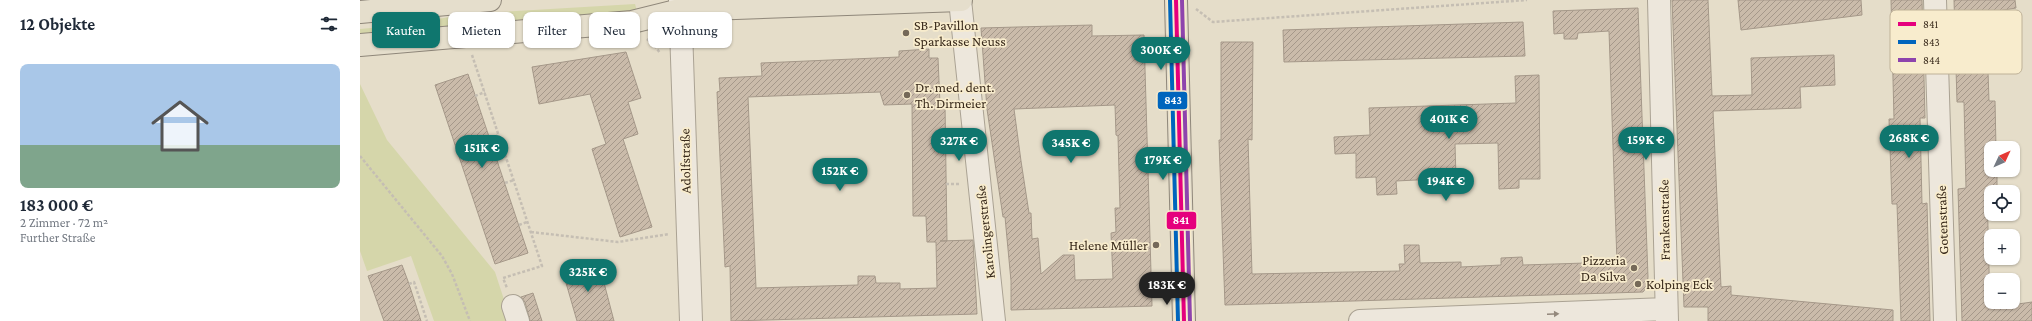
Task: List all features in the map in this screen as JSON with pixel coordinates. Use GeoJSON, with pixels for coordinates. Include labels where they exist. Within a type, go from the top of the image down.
{"type":"FeatureCollection","features":[{"type":"Feature","properties":{"kind":"main road"},"geometry":{"type":"LineString","coordinates":[[360,12],[490,0]]}},
{"type":"Feature","properties":{"kind":"main road"},"geometry":{"type":"LineString","coordinates":[[657,0],[680,5],[960,0]]}},
{"type":"Feature","properties":{"kind":"main road"},"geometry":{"type":"LineString","coordinates":[[1183,2],[1184,321]]}},
{"type":"Feature","properties":{"kind":"main road"},"geometry":{"type":"LineString","coordinates":[[515,32],[632,22],[680,5]]}},
{"type":"Feature","properties":{"kind":"main road"},"geometry":{"type":"LineString","coordinates":[[360,45],[448,38]]}},
{"type":"Feature","properties":{"kind":"street","name":"Karolingerstraße"},"geometry":{"type":"LineString","coordinates":[[960,0],[994,321]]}},
{"type":"Feature","properties":{"kind":"street","name":"Frankenstraße"},"geometry":{"type":"LineString","coordinates":[[1658,0],[1666,315]]}},
{"type":"Feature","properties":{"kind":"street","name":"Gotenstraße"},"geometry":{"type":"LineString","coordinates":[[1935,0],[1935,10]]}},
{"type":"Feature","properties":{"kind":"street","name":"Adolfstraße"},"geometry":{"type":"LineString","coordinates":[[680,5],[686,230],[691,321]]}},
{"type":"Feature","properties":{"kind":"street","name":"Gotenstraße"},"geometry":{"type":"LineString","coordinates":[[1937,74],[1945,321]]}},
{"type":"Feature","properties":{"kind":"street"},"geometry":{"type":"LineString","coordinates":[[1360,321],[1666,315]]}},
{"type":"Feature","properties":{"kind":"path"},"geometry":{"type":"LineString","coordinates":[[1183,2],[1213,22],[1527,0]]}},
{"type":"Feature","properties":{"kind":"path"},"geometry":{"type":"LineString","coordinates":[[646,39],[654,45],[660,53]]}},
{"type":"Feature","properties":{"kind":"path"},"geometry":{"type":"LineString","coordinates":[[470,48],[542,266],[503,278],[515,313]]}},
{"type":"Feature","properties":{"kind":"path"},"geometry":{"type":"LineString","coordinates":[[475,96],[485,92]]}},
{"type":"Feature","properties":{"kind":"path"},"geometry":{"type":"LineString","coordinates":[[490,139],[499,135]]}},
{"type":"Feature","properties":{"kind":"path"},"geometry":{"type":"LineString","coordinates":[[360,156],[442,256],[452,274],[470,321]]}},
{"type":"Feature","properties":{"kind":"path"},"geometry":{"type":"LineString","coordinates":[[505,183],[514,180]]}},
{"type":"Feature","properties":{"kind":"path"},"geometry":{"type":"LineString","coordinates":[[519,225],[527,222]]}},
{"type":"Feature","properties":{"kind":"path"},"geometry":{"type":"LineString","coordinates":[[531,232],[618,242],[645,239],[686,230]]}},
{"type":"Feature","properties":{"kind":"path"},"geometry":{"type":"LineString","coordinates":[[409,284],[414,282],[426,321]]}},
{"type":"Feature","properties":{"kind":"green space"},"geometry":{"type":"Polygon","coordinates":[[[635,4],[637,11],[589,12],[589,15],[581,16],[581,12],[523,12],[523,21],[515,22],[515,12],[500,12],[635,4]]]}},
{"type":"Feature","properties":{"kind":"green space"},"geometry":{"type":"Polygon","coordinates":[[[448,17],[448,27],[440,28],[440,19],[448,17]]]}},
{"type":"Feature","properties":{"kind":"green space"},"geometry":{"type":"Polygon","coordinates":[[[372,28],[372,34],[360,35],[360,29],[372,28]]]}},
{"type":"Feature","properties":{"kind":"green space"},"geometry":{"type":"Polygon","coordinates":[[[360,84],[387,140],[495,272],[511,321],[434,321],[411,256],[367,271],[360,251],[360,84]]]}},
{"type":"Feature","properties":{"kind":"building"},"geometry":{"type":"Polygon","coordinates":[[[1672,0],[1708,0],[1712,96],[1752,95],[1751,58],[1834,55],[1835,85],[1800,87],[1801,108],[1713,111],[1721,287],[1731,286],[1731,295],[1893,310],[1893,321],[1708,321],[1708,307],[1684,307],[1672,0]]]}},
{"type":"Feature","properties":{"kind":"building"},"geometry":{"type":"Polygon","coordinates":[[[1738,0],[1861,0],[1862,15],[1741,30],[1738,0]]]}},
{"type":"Feature","properties":{"kind":"building"},"geometry":{"type":"Polygon","coordinates":[[[1891,0],[1922,0],[1922,10],[1891,10],[1891,0]]]}},
{"type":"Feature","properties":{"kind":"building"},"geometry":{"type":"Polygon","coordinates":[[[1954,0],[2015,0],[2016,8],[2004,10],[1954,10],[1954,0]]]}},
{"type":"Feature","properties":{"kind":"building"},"geometry":{"type":"Polygon","coordinates":[[[1638,8],[1648,277],[1647,287],[1643,292],[1225,305],[1219,140],[1221,140],[1221,42],[1253,42],[1252,140],[1248,139],[1252,274],[1400,271],[1399,264],[1405,264],[1404,245],[1419,245],[1420,263],[1461,262],[1461,267],[1501,265],[1501,258],[1522,257],[1523,265],[1617,262],[1609,31],[1578,33],[1577,39],[1564,39],[1564,33],[1554,34],[1553,11],[1638,8]]]}},
{"type":"Feature","properties":{"kind":"building"},"geometry":{"type":"Polygon","coordinates":[[[1523,22],[1525,56],[1284,62],[1283,30],[1523,22]]]}},
{"type":"Feature","properties":{"kind":"building"},"geometry":{"type":"Polygon","coordinates":[[[1092,25],[1092,36],[1144,35],[1152,306],[1011,310],[1011,281],[1005,217],[1003,217],[987,109],[981,28],[1092,25]],[[1115,105],[1014,109],[1029,213],[1031,213],[1032,239],[1038,238],[1041,274],[1063,255],[1074,255],[1075,280],[1113,279],[1111,233],[1116,232],[1115,208],[1120,208],[1118,136],[1116,135],[1115,105]]]}},
{"type":"Feature","properties":{"kind":"building"},"geometry":{"type":"Polygon","coordinates":[[[929,49],[929,58],[938,58],[940,104],[945,104],[947,241],[973,240],[977,314],[731,321],[730,266],[725,267],[717,92],[720,91],[719,78],[762,76],[761,63],[899,57],[899,51],[929,49]],[[880,92],[748,97],[756,288],[858,285],[858,276],[875,276],[876,283],[900,283],[900,289],[937,288],[936,242],[927,242],[926,216],[913,216],[912,104],[884,105],[880,92]]]}},
{"type":"Feature","properties":{"kind":"building"},"geometry":{"type":"Polygon","coordinates":[[[626,52],[641,98],[628,102],[638,134],[623,139],[652,227],[620,237],[592,149],[606,144],[590,94],[539,104],[532,67],[626,52]]]}},
{"type":"Feature","properties":{"kind":"building"},"geometry":{"type":"Polygon","coordinates":[[[468,74],[528,253],[495,264],[435,85],[468,74]]]}},
{"type":"Feature","properties":{"kind":"building"},"geometry":{"type":"Polygon","coordinates":[[[1893,74],[1924,74],[1925,118],[1920,118],[1922,204],[1927,203],[1930,321],[1901,321],[1897,204],[1892,204],[1889,119],[1894,119],[1893,74]]]}},
{"type":"Feature","properties":{"kind":"building"},"geometry":{"type":"Polygon","coordinates":[[[1956,74],[1988,74],[1989,101],[1995,101],[1996,141],[1984,141],[1984,177],[1997,177],[1997,185],[1984,185],[1984,221],[1988,221],[1988,229],[1984,229],[1984,265],[1989,265],[1989,273],[1984,273],[1984,309],[2020,309],[2020,304],[2032,302],[2032,321],[1962,321],[1958,189],[1966,188],[1964,102],[1957,102],[1956,74]]]}},
{"type":"Feature","properties":{"kind":"building"},"geometry":{"type":"Polygon","coordinates":[[[1539,75],[1540,179],[1519,179],[1519,188],[1499,189],[1498,143],[1455,144],[1456,178],[1396,181],[1397,194],[1377,195],[1376,177],[1356,178],[1356,153],[1335,154],[1334,137],[1370,135],[1369,108],[1516,103],[1515,76],[1539,75]]]}},
{"type":"Feature","properties":{"kind":"building"},"geometry":{"type":"Polygon","coordinates":[[[598,260],[614,321],[577,321],[562,269],[598,260]]]}},
{"type":"Feature","properties":{"kind":"building"},"geometry":{"type":"Polygon","coordinates":[[[402,265],[421,321],[384,321],[368,276],[402,265]]]}},
{"type":"Feature","properties":{"kind":"building"},"geometry":{"type":"Polygon","coordinates":[[[533,293],[542,321],[530,321],[525,302],[521,297],[533,293]]]}},
{"type":"Feature","properties":{"kind":"transit line","name":"843"},"geometry":{"type":"LineString","coordinates":[[1170,0],[1178,321]]}},
{"type":"Feature","properties":{"kind":"transit line","name":"841"},"geometry":{"type":"LineString","coordinates":[[1176,0],[1184,321]]}},
{"type":"Feature","properties":{"kind":"transit line","name":"844"},"geometry":{"type":"LineString","coordinates":[[1182,0],[1190,321]]}},
{"type":"Feature","properties":{"kind":"place","name":"SB-Pavillon Sparkasse Neuss"},"geometry":{"type":"Point","coordinates":[906,33]}},
{"type":"Feature","properties":{"kind":"place","name":"Dr. med. dent. Th. Dirmeier"},"geometry":{"type":"Point","coordinates":[907,95]}},
{"type":"Feature","properties":{"kind":"place","name":"Helene Müller"},"geometry":{"type":"Point","coordinates":[1156,245]}},
{"type":"Feature","properties":{"kind":"place","name":"Pizzeria Da Silva"},"geometry":{"type":"Point","coordinates":[1634,268]}},
{"type":"Feature","properties":{"kind":"place","name":"Kolping Eck"},"geometry":{"type":"Point","coordinates":[1638,284]}}]}
